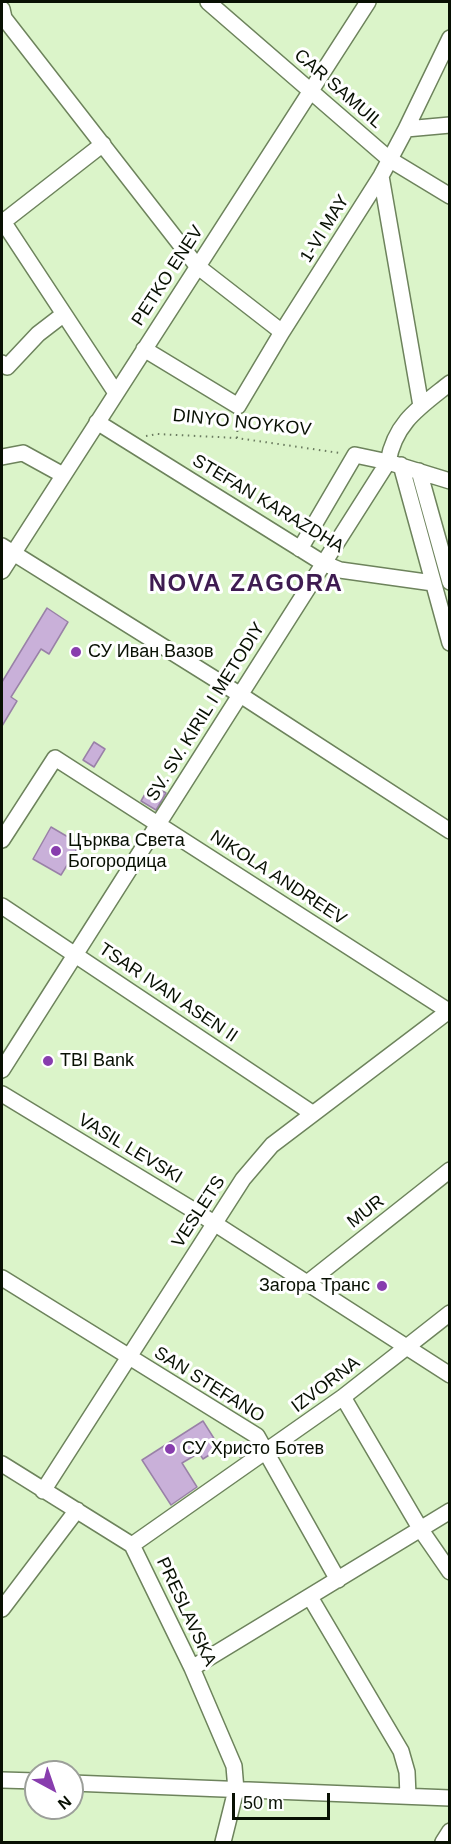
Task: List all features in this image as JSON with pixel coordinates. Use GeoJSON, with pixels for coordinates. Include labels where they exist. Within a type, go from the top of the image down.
{"type":"FeatureCollection","features":[{"type":"Feature","properties":{"kind":"street","name":"CAR SAMUIL"},"geometry":{"type":"LineString","coordinates":[[208,2],[389,159],[450,196]]}},
{"type":"Feature","properties":{"kind":"street","name":"PETKO ENEV"},"geometry":{"type":"LineString","coordinates":[[2,571],[7,550],[63,475],[368,2]]}},
{"type":"Feature","properties":{"kind":"street"},"geometry":{"type":"LineString","coordinates":[[2,15],[197,266],[282,332]]}},
{"type":"Feature","properties":{"kind":"street","name":"1-VI MAY"},"geometry":{"type":"LineString","coordinates":[[238,406],[381,176],[450,38]]}},
{"type":"Feature","properties":{"kind":"street"},"geometry":{"type":"LineString","coordinates":[[406,129],[450,125]]}},
{"type":"Feature","properties":{"kind":"street"},"geometry":{"type":"LineString","coordinates":[[103,144],[2,221],[116,393]]}},
{"type":"Feature","properties":{"kind":"street"},"geometry":{"type":"LineString","coordinates":[[381,176],[421,406]]}},
{"type":"Feature","properties":{"kind":"street"},"geometry":{"type":"LineString","coordinates":[[2,363],[8,367],[38,334],[64,314]]}},
{"type":"Feature","properties":{"kind":"street"},"geometry":{"type":"LineString","coordinates":[[144,349],[238,406]]}},
{"type":"Feature","properties":{"kind":"street","name":"SV. SV. KIRIL I METODIY"},"geometry":{"type":"LineString","coordinates":[[2,1070],[323,563],[394,463],[391,446],[398,431],[409,417],[450,383]]}},
{"type":"Feature","properties":{"kind":"street","name":"STEFAN KARAZDHA"},"geometry":{"type":"LineString","coordinates":[[97,422],[323,563],[340,570],[433,583]]}},
{"type":"Feature","properties":{"kind":"street"},"geometry":{"type":"LineString","coordinates":[[2,457],[23,453],[63,475]]}},
{"type":"Feature","properties":{"kind":"street"},"geometry":{"type":"LineString","coordinates":[[300,549],[355,455],[394,463],[450,481]]}},
{"type":"Feature","properties":{"kind":"street"},"geometry":{"type":"LineString","coordinates":[[394,463],[450,643]]}},
{"type":"Feature","properties":{"kind":"street"},"geometry":{"type":"LineString","coordinates":[[418,471],[450,582]]}},
{"type":"Feature","properties":{"kind":"street"},"geometry":{"type":"LineString","coordinates":[[7,550],[239,694],[450,831]]}},
{"type":"Feature","properties":{"kind":"street","name":"NIKOLA ANDREEV"},"geometry":{"type":"LineString","coordinates":[[2,840],[55,758],[449,1011]]}},
{"type":"Feature","properties":{"kind":"street","name":"TSAR IVAN ASEN II"},"geometry":{"type":"LineString","coordinates":[[2,906],[312,1113]]}},
{"type":"Feature","properties":{"kind":"street","name":"VESLETS"},"geometry":{"type":"LineString","coordinates":[[43,1491],[243,1179],[272,1145],[449,1011]]}},
{"type":"Feature","properties":{"kind":"street","name":"VASIL LEVSKI"},"geometry":{"type":"LineString","coordinates":[[2,1094],[215,1223],[450,1375]]}},
{"type":"Feature","properties":{"kind":"street","name":"MUR"},"geometry":{"type":"LineString","coordinates":[[306,1284],[450,1170]]}},
{"type":"Feature","properties":{"kind":"street","name":"SAN STEFANO"},"geometry":{"type":"LineString","coordinates":[[2,1278],[257,1436],[338,1580]]}},
{"type":"Feature","properties":{"kind":"street","name":"IZVORNA"},"geometry":{"type":"LineString","coordinates":[[132,1545],[344,1397],[450,1313]]}},
{"type":"Feature","properties":{"kind":"street"},"geometry":{"type":"LineString","coordinates":[[344,1397],[421,1530],[450,1572]]}},
{"type":"Feature","properties":{"kind":"street","name":"PRESLAVSKA"},"geometry":{"type":"LineString","coordinates":[[2,1464],[132,1545],[192,1668],[234,1766],[236,1790],[223,1842]]}},
{"type":"Feature","properties":{"kind":"street"},"geometry":{"type":"LineString","coordinates":[[2,1609],[76,1510]]}},
{"type":"Feature","properties":{"kind":"street"},"geometry":{"type":"LineString","coordinates":[[192,1668],[450,1511]]}},
{"type":"Feature","properties":{"kind":"street"},"geometry":{"type":"LineString","coordinates":[[310,1597],[401,1751],[407,1772],[408,1796]]}},
{"type":"Feature","properties":{"kind":"street"},"geometry":{"type":"LineString","coordinates":[[2,1780],[24,1781]]}},
{"type":"Feature","properties":{"kind":"street"},"geometry":{"type":"LineString","coordinates":[[84,1784],[450,1798]]}},
{"type":"Feature","properties":{"kind":"street"},"geometry":{"type":"LineString","coordinates":[[443,1842],[450,1832]]}},
{"type":"Feature","properties":{"kind":"path"},"geometry":{"type":"LineString","coordinates":[[237,438],[238,406]]}},
{"type":"Feature","properties":{"kind":"path","name":"DINYO NOYKOV"},"geometry":{"type":"LineString","coordinates":[[126,440],[157,435],[237,438],[355,455]]}},
{"type":"Feature","properties":{"kind":"building"},"geometry":{"type":"Polygon","coordinates":[[[47,608],[68,622],[49,654],[41,649],[11,697],[17,701],[2,726],[2,682],[47,608]]]}},
{"type":"Feature","properties":{"kind":"building"},"geometry":{"type":"Polygon","coordinates":[[[94,742],[105,749],[94,767],[83,760],[94,742]]]}},
{"type":"Feature","properties":{"kind":"building"},"geometry":{"type":"Polygon","coordinates":[[[151,784],[166,793],[156,810],[141,801],[151,784]]]}},
{"type":"Feature","properties":{"kind":"building","name":"Църква Света Богородица"},"geometry":{"type":"Polygon","coordinates":[[[51,827],[80,844],[61,875],[33,859],[51,827]]]}},
{"type":"Feature","properties":{"kind":"building"},"geometry":{"type":"Polygon","coordinates":[[[203,1421],[220,1448],[203,1459],[199,1453],[182,1463],[197,1487],[171,1505],[142,1460],[203,1421]]]}},
{"type":"Feature","properties":{"kind":"building"},"geometry":{"type":"Polygon","coordinates":[[[243,1442],[249,1451],[240,1457],[234,1447],[243,1442]]]}},
{"type":"Feature","properties":{"kind":"place","name":"СУ Иван Вазов"},"geometry":{"type":"Point","coordinates":[76,652]}},
{"type":"Feature","properties":{"kind":"place","name":"Църква Света Богородица"},"geometry":{"type":"Point","coordinates":[56,851]}},
{"type":"Feature","properties":{"kind":"place","name":"TBI Bank"},"geometry":{"type":"Point","coordinates":[48,1061]}},
{"type":"Feature","properties":{"kind":"place","name":"Загора Транс"},"geometry":{"type":"Point","coordinates":[382,1286]}},
{"type":"Feature","properties":{"kind":"place","name":"СУ Христо Ботев"},"geometry":{"type":"Point","coordinates":[170,1449]}},
{"type":"Feature","properties":{"kind":"district","name":"NOVA ZAGORA"},"geometry":{"type":"Point","coordinates":[246,584]}}]}
